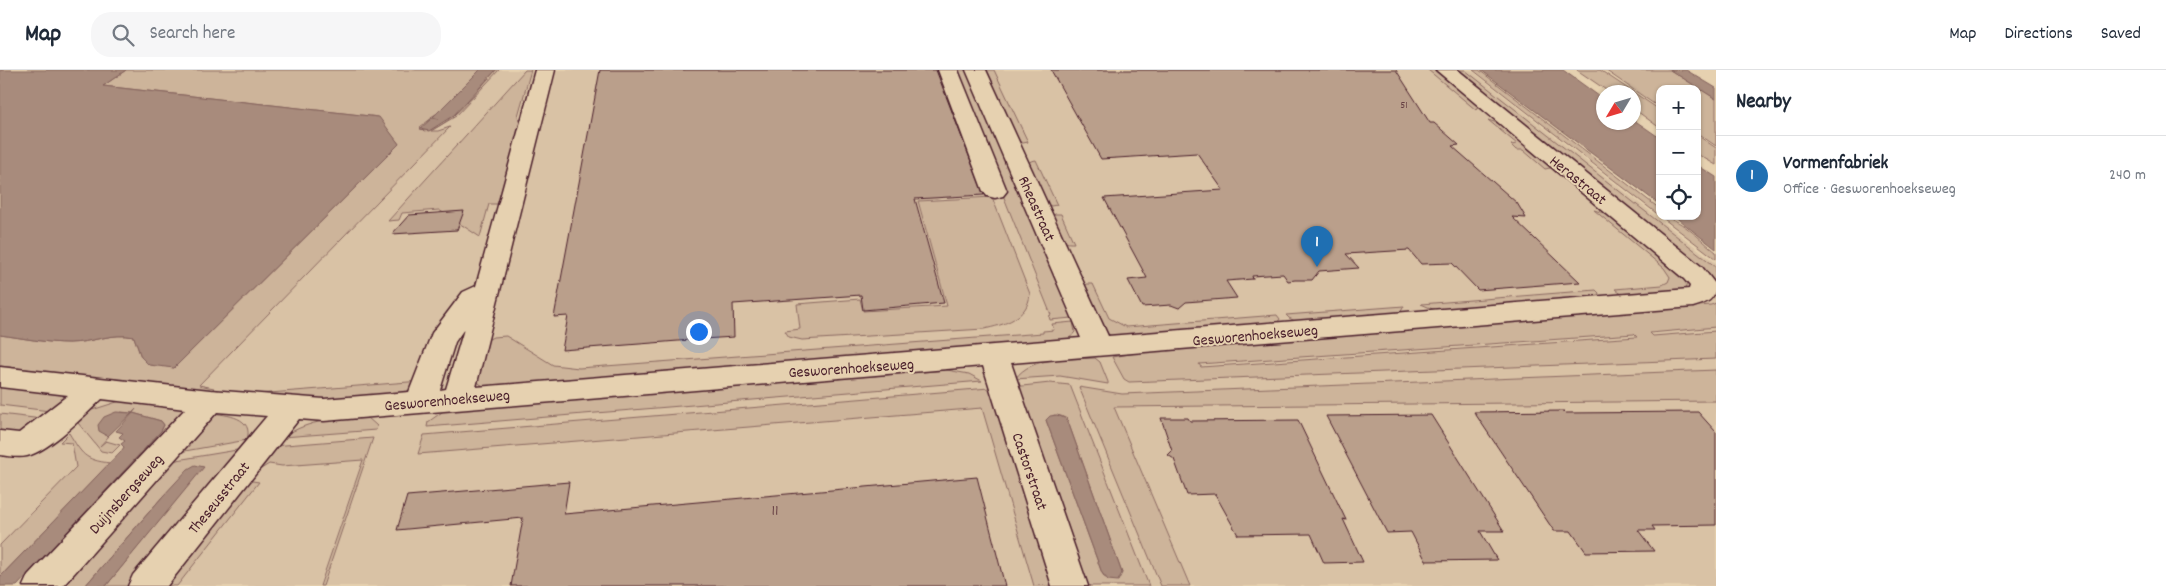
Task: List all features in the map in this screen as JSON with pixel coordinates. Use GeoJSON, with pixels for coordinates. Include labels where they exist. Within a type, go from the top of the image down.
{"type":"FeatureCollection","features":[{"type":"Feature","properties":{"kind":"street"},"geometry":{"type":"LineString","coordinates":[[458,398],[545,70]]}},
{"type":"Feature","properties":{"kind":"street"},"geometry":{"type":"LineString","coordinates":[[948,70],[995,192]]}},
{"type":"Feature","properties":{"kind":"street","name":"Rheastraat"},"geometry":{"type":"LineString","coordinates":[[976,70],[1099,347]]}},
{"type":"Feature","properties":{"kind":"street","name":"Herastraat"},"geometry":{"type":"LineString","coordinates":[[1446,70],[1693,273],[1704,285],[1702,294]]}},
{"type":"Feature","properties":{"kind":"street"},"geometry":{"type":"LineString","coordinates":[[421,401],[442,340],[472,298],[487,292]]}},
{"type":"Feature","properties":{"kind":"street","name":"Gesworenhoekseweg"},"geometry":{"type":"LineString","coordinates":[[0,377],[210,401],[324,410],[1693,298],[1702,294]]}},
{"type":"Feature","properties":{"kind":"street","name":"Castorstraat"},"geometry":{"type":"LineString","coordinates":[[994,356],[1070,586]]}},
{"type":"Feature","properties":{"kind":"street"},"geometry":{"type":"LineString","coordinates":[[0,442],[25,445],[63,417],[96,388]]}},
{"type":"Feature","properties":{"kind":"street","name":"Duijnsbergseweg"},"geometry":{"type":"LineString","coordinates":[[41,586],[210,401]]}},
{"type":"Feature","properties":{"kind":"street","name":"Theseusstraat"},"geometry":{"type":"LineString","coordinates":[[146,586],[291,408]]}},
{"type":"Feature","properties":{"kind":"shaded area"},"geometry":{"type":"Polygon","coordinates":[[[0,70],[1471,70],[1656,216],[1656,220],[1661,220],[1716,263],[1716,586],[0,586],[0,70]]]}},
{"type":"Feature","properties":{"kind":"shaded area"},"geometry":{"type":"Polygon","coordinates":[[[0,70],[126,70],[103,86],[379,117],[399,144],[174,368],[149,365],[141,357],[134,337],[118,336],[69,343],[0,335],[0,70]]]}},
{"type":"Feature","properties":{"kind":"shaded area"},"geometry":{"type":"Polygon","coordinates":[[[126,70],[480,70],[439,112],[420,127],[424,131],[433,129],[453,116],[473,97],[496,70],[499,70],[456,116],[431,131],[450,127],[199,385],[214,388],[211,391],[0,366],[0,335],[69,343],[126,336],[134,337],[141,357],[157,365],[174,368],[399,144],[378,117],[103,86],[126,70]]]}},
{"type":"Feature","properties":{"kind":"shaded area"},"geometry":{"type":"Polygon","coordinates":[[[480,70],[496,70],[454,115],[429,131],[420,129],[432,118],[439,119],[433,117],[480,70]]]}},
{"type":"Feature","properties":{"kind":"shaded area"},"geometry":{"type":"Polygon","coordinates":[[[525,70],[531,70],[518,116],[520,125],[501,204],[489,204],[480,237],[439,210],[402,213],[399,220],[388,221],[525,70]]]}},
{"type":"Feature","properties":{"kind":"shaded area"},"geometry":{"type":"Polygon","coordinates":[[[953,70],[967,70],[1072,318],[1050,320],[1049,316],[1051,315],[953,70]]]}},
{"type":"Feature","properties":{"kind":"shaded area"},"geometry":{"type":"Polygon","coordinates":[[[980,70],[994,70],[1028,142],[1023,143],[1010,138],[980,70]]]}},
{"type":"Feature","properties":{"kind":"shaded area"},"geometry":{"type":"Polygon","coordinates":[[[1428,70],[1438,70],[1480,104],[1476,110],[1428,70]]]}},
{"type":"Feature","properties":{"kind":"shaded area"},"geometry":{"type":"Polygon","coordinates":[[[1452,70],[1465,70],[1716,267],[1716,286],[1452,70]]]}},
{"type":"Feature","properties":{"kind":"shaded area"},"geometry":{"type":"Polygon","coordinates":[[[1473,70],[1479,70],[1656,206],[1656,213],[1473,70]]]}},
{"type":"Feature","properties":{"kind":"shaded area"},"geometry":{"type":"Polygon","coordinates":[[[1481,70],[1563,70],[1596,94],[1596,130],[1641,130],[1641,125],[1656,135],[1656,202],[1481,70]]]}},
{"type":"Feature","properties":{"kind":"shaded area"},"geometry":{"type":"Polygon","coordinates":[[[1577,70],[1600,70],[1622,85],[1599,85],[1577,70]]]}},
{"type":"Feature","properties":{"kind":"shaded area"},"geometry":{"type":"Polygon","coordinates":[[[1605,70],[1670,70],[1694,85],[1656,85],[1656,105],[1641,95],[1641,85],[1627,85],[1605,70]]]}},
{"type":"Feature","properties":{"kind":"shaded area"},"geometry":{"type":"Polygon","coordinates":[[[1670,70],[1686,70],[1716,88],[1716,99],[1701,90],[1701,85],[1694,85],[1670,70]]]}},
{"type":"Feature","properties":{"kind":"shaded area"},"geometry":{"type":"Polygon","coordinates":[[[1701,90],[1716,99],[1716,146],[1701,136],[1701,90]]]}},
{"type":"Feature","properties":{"kind":"shaded area"},"geometry":{"type":"Polygon","coordinates":[[[1641,98],[1656,107],[1656,125],[1641,114],[1641,98]]]}},
{"type":"Feature","properties":{"kind":"shaded area"},"geometry":{"type":"Polygon","coordinates":[[[1488,120],[1504,125],[1555,167],[1545,169],[1523,150],[1516,150],[1511,145],[1517,144],[1488,120]]]}},
{"type":"Feature","properties":{"kind":"shaded area"},"geometry":{"type":"Polygon","coordinates":[[[1701,138],[1716,148],[1716,165],[1701,156],[1701,138]]]}},
{"type":"Feature","properties":{"kind":"shaded area"},"geometry":{"type":"Polygon","coordinates":[[[1036,160],[1057,205],[1051,206],[1038,200],[1023,167],[1036,160]]]}},
{"type":"Feature","properties":{"kind":"shaded area"},"geometry":{"type":"Polygon","coordinates":[[[1701,168],[1716,177],[1716,249],[1679,220],[1701,220],[1701,168]]]}},
{"type":"Feature","properties":{"kind":"shaded area"},"geometry":{"type":"Polygon","coordinates":[[[992,197],[1030,294],[1025,309],[1020,315],[1007,322],[984,329],[802,340],[789,337],[785,331],[800,329],[797,304],[860,299],[863,311],[947,306],[918,201],[992,197]]]}},
{"type":"Feature","properties":{"kind":"shaded area"},"geometry":{"type":"Polygon","coordinates":[[[1594,210],[1614,216],[1686,280],[1685,290],[1639,298],[1622,294],[1615,289],[1662,285],[1668,282],[1670,277],[1664,268],[1594,210]]]}},
{"type":"Feature","properties":{"kind":"shaded area"},"geometry":{"type":"Polygon","coordinates":[[[1055,214],[1061,214],[1074,243],[1064,242],[1054,234],[1047,221],[1055,214]]]}},
{"type":"Feature","properties":{"kind":"shaded area"},"geometry":{"type":"Polygon","coordinates":[[[1665,220],[1674,220],[1690,230],[1716,252],[1716,259],[1665,220]]]}},
{"type":"Feature","properties":{"kind":"shaded area"},"geometry":{"type":"Polygon","coordinates":[[[1087,284],[1093,284],[1109,318],[1126,327],[1277,315],[1280,319],[1275,326],[1115,337],[1105,333],[1079,292],[1087,284]]]}},
{"type":"Feature","properties":{"kind":"shaded area"},"geometry":{"type":"Polygon","coordinates":[[[1596,290],[1599,293],[1595,301],[1442,313],[1421,304],[1596,290]]]}},
{"type":"Feature","properties":{"kind":"shaded area"},"geometry":{"type":"Polygon","coordinates":[[[1716,303],[1716,327],[1650,333],[1653,336],[1716,331],[1716,359],[1129,382],[1124,379],[1112,357],[1161,349],[1711,305],[1716,303]],[[1634,334],[1199,364],[1201,367],[1637,337],[1634,334]]]}},
{"type":"Feature","properties":{"kind":"shaded area"},"geometry":{"type":"Polygon","coordinates":[[[1404,306],[1398,317],[1301,324],[1286,315],[1404,306]]]}},
{"type":"Feature","properties":{"kind":"shaded area"},"geometry":{"type":"Polygon","coordinates":[[[1073,322],[1075,332],[1067,341],[486,388],[473,379],[485,341],[493,337],[506,336],[553,365],[579,368],[1043,333],[1043,331],[1054,330],[1052,324],[1073,322]]]}},
{"type":"Feature","properties":{"kind":"shaded area"},"geometry":{"type":"Polygon","coordinates":[[[1095,358],[1100,362],[1108,384],[1060,376],[1015,379],[1022,371],[1041,362],[1095,358]]]}},
{"type":"Feature","properties":{"kind":"shaded area"},"geometry":{"type":"Polygon","coordinates":[[[947,370],[969,374],[982,381],[427,427],[428,422],[445,410],[947,370]]]}},
{"type":"Feature","properties":{"kind":"shaded area"},"geometry":{"type":"Polygon","coordinates":[[[1716,370],[1716,401],[1114,407],[1190,586],[1161,586],[1079,387],[1122,394],[1716,370]]]}},
{"type":"Feature","properties":{"kind":"shaded area"},"geometry":{"type":"Polygon","coordinates":[[[421,381],[420,384],[400,395],[328,400],[257,394],[421,381]]]}},
{"type":"Feature","properties":{"kind":"shaded area"},"geometry":{"type":"Polygon","coordinates":[[[1050,383],[1070,385],[1149,586],[1081,586],[1013,387],[1050,383]],[[1054,415],[1046,420],[1102,573],[1105,578],[1122,573],[1067,419],[1054,415]]]}},
{"type":"Feature","properties":{"kind":"shaded area"},"geometry":{"type":"Polygon","coordinates":[[[0,387],[63,395],[65,406],[50,411],[0,405],[0,387]]]}},
{"type":"Feature","properties":{"kind":"shaded area"},"geometry":{"type":"Polygon","coordinates":[[[989,388],[994,398],[1052,586],[1034,586],[982,408],[418,454],[424,435],[989,388]]]}},
{"type":"Feature","properties":{"kind":"shaded area"},"geometry":{"type":"Polygon","coordinates":[[[120,401],[187,410],[143,457],[138,457],[164,425],[161,421],[133,413],[136,409],[132,413],[121,412],[105,435],[109,436],[100,446],[106,441],[120,445],[112,453],[101,451],[78,423],[92,410],[120,401]]]}},
{"type":"Feature","properties":{"kind":"shaded area"},"geometry":{"type":"Polygon","coordinates":[[[116,412],[132,413],[108,436],[99,431],[98,425],[104,417],[116,412]]]}},
{"type":"Feature","properties":{"kind":"shaded area"},"geometry":{"type":"Polygon","coordinates":[[[133,413],[161,421],[164,425],[161,431],[17,586],[0,586],[0,577],[122,450],[124,447],[121,444],[125,441],[119,437],[123,433],[116,431],[133,413]]]}},
{"type":"Feature","properties":{"kind":"shaded area"},"geometry":{"type":"Polygon","coordinates":[[[211,413],[231,416],[243,422],[247,426],[247,440],[168,454],[211,413]]]}},
{"type":"Feature","properties":{"kind":"shaded area"},"geometry":{"type":"Polygon","coordinates":[[[0,414],[51,420],[32,438],[0,434],[0,414]]]}},
{"type":"Feature","properties":{"kind":"shaded area"},"geometry":{"type":"Polygon","coordinates":[[[1057,415],[1067,419],[1122,573],[1118,581],[1108,580],[1102,573],[1046,420],[1050,416],[1057,415]]]}},
{"type":"Feature","properties":{"kind":"shaded area"},"geometry":{"type":"Polygon","coordinates":[[[367,417],[377,426],[376,430],[283,437],[313,423],[334,419],[367,417]]]}},
{"type":"Feature","properties":{"kind":"shaded area"},"geometry":{"type":"Polygon","coordinates":[[[69,433],[81,451],[89,458],[110,463],[0,577],[0,545],[76,467],[72,443],[60,442],[69,433]]]}},
{"type":"Feature","properties":{"kind":"shaded area"},"geometry":{"type":"Polygon","coordinates":[[[373,438],[323,586],[320,586],[363,460],[282,466],[269,464],[261,469],[255,469],[273,446],[373,438]]]}},
{"type":"Feature","properties":{"kind":"shaded area"},"geometry":{"type":"Polygon","coordinates":[[[243,449],[129,586],[106,586],[203,467],[163,496],[85,586],[48,586],[159,463],[243,449]]]}},
{"type":"Feature","properties":{"kind":"shaded area"},"geometry":{"type":"Polygon","coordinates":[[[195,465],[204,467],[106,586],[85,586],[163,496],[188,469],[195,465]]]}},
{"type":"Feature","properties":{"kind":"shaded area"},"geometry":{"type":"Polygon","coordinates":[[[246,480],[259,482],[177,586],[161,586],[246,480]]]}},
{"type":"Feature","properties":{"kind":"building"},"geometry":{"type":"Polygon","coordinates":[[[600,70],[936,70],[984,195],[915,199],[944,303],[863,310],[861,295],[733,304],[734,337],[703,339],[698,343],[691,340],[562,350],[568,316],[554,317],[600,70]]]}},
{"type":"Feature","properties":{"kind":"building"},"geometry":{"type":"Polygon","coordinates":[[[1051,70],[1396,70],[1430,123],[1434,123],[1459,145],[1452,146],[1517,203],[1526,218],[1512,217],[1580,282],[1478,290],[1452,263],[1421,264],[1409,250],[1346,254],[1359,268],[1319,271],[1312,280],[1288,281],[1283,274],[1252,276],[1253,279],[1226,281],[1237,298],[1186,302],[1179,308],[1171,305],[1142,307],[1128,280],[1147,278],[1104,198],[1223,190],[1197,153],[1101,159],[1051,70]]]}},
{"type":"Feature","properties":{"kind":"building"},"geometry":{"type":"Polygon","coordinates":[[[464,211],[457,230],[392,234],[409,215],[464,211]]]}},
{"type":"Feature","properties":{"kind":"building"},"geometry":{"type":"Polygon","coordinates":[[[1564,411],[1566,413],[1698,412],[1716,432],[1716,525],[1652,526],[1655,530],[1638,530],[1654,551],[1586,552],[1571,531],[1554,531],[1474,412],[1564,411]]]}},
{"type":"Feature","properties":{"kind":"building"},"geometry":{"type":"Polygon","coordinates":[[[1431,415],[1504,531],[1480,531],[1497,560],[1426,561],[1411,532],[1387,533],[1326,416],[1431,415]]]}},
{"type":"Feature","properties":{"kind":"building"},"geometry":{"type":"Polygon","coordinates":[[[1161,418],[1188,418],[1190,421],[1298,420],[1346,520],[1343,519],[1363,562],[1324,563],[1311,534],[1238,535],[1215,494],[1187,495],[1174,459],[1168,455],[1172,451],[1161,418]]]}},
{"type":"Feature","properties":{"kind":"building"},"geometry":{"type":"Polygon","coordinates":[[[977,477],[1005,586],[511,586],[523,518],[397,530],[407,496],[569,482],[564,514],[977,477]]]}},
{"type":"Feature","properties":{"kind":"place","name":"Vormenfabriek"},"geometry":{"type":"Point","coordinates":[1317,267]}}]}
